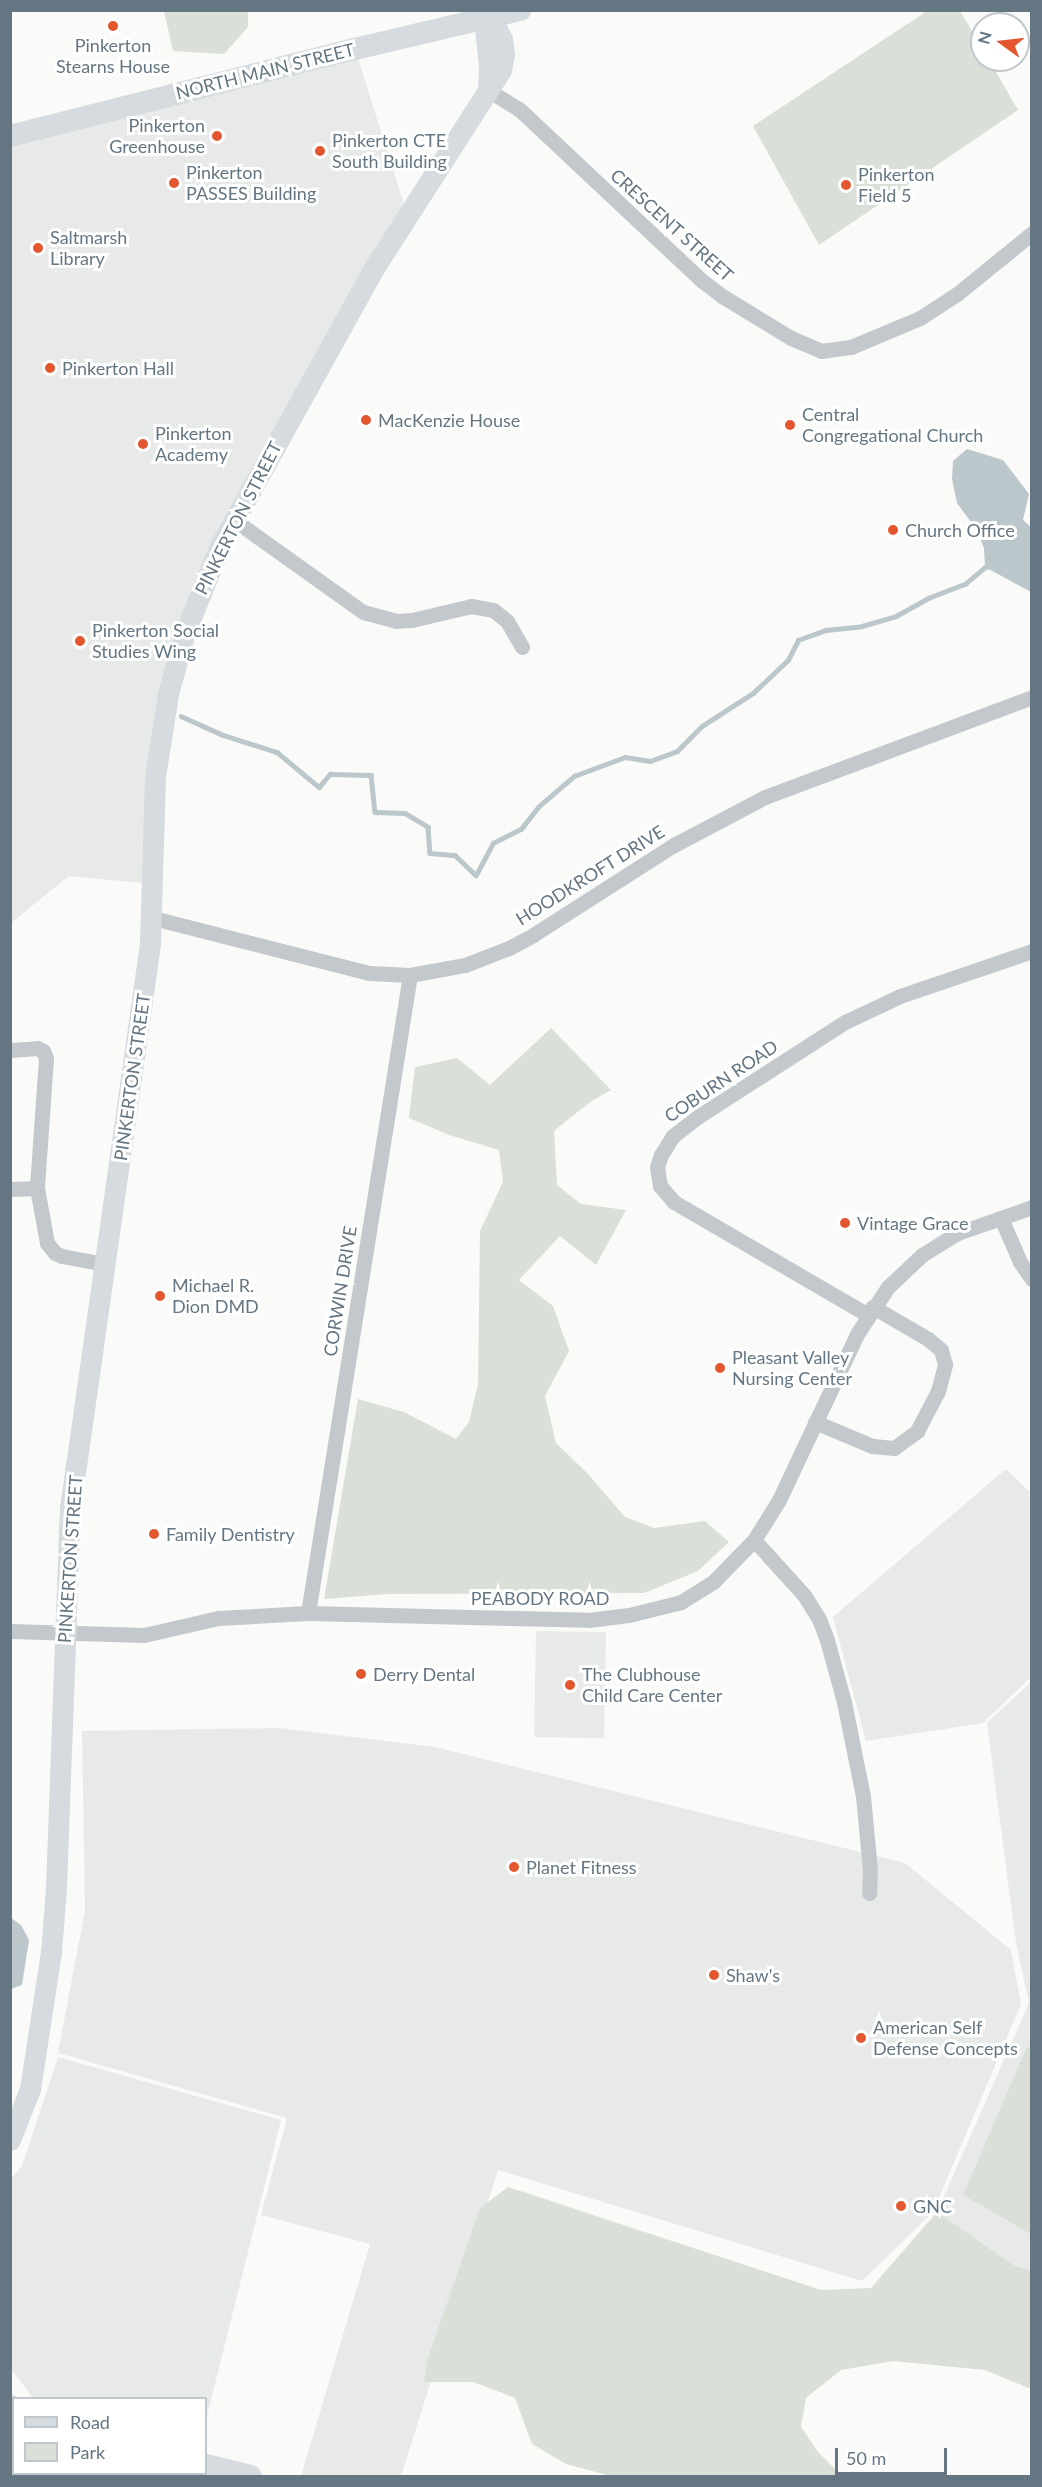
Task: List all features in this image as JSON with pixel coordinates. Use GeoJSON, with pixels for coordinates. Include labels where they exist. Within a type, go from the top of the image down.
{"type":"FeatureCollection","features":[{"type":"Feature","properties":{"kind":"main road","name":"NORTH MAIN STREET"},"geometry":{"type":"LineString","coordinates":[[10,136],[483,15],[520,10]]}},
{"type":"Feature","properties":{"kind":"main road"},"geometry":{"type":"LineString","coordinates":[[207,2465],[251,2476]]}},
{"type":"Feature","properties":{"kind":"street","name":"PINKERTON STREET"},"geometry":{"type":"LineString","coordinates":[[10,2140],[30,2089],[51,1952],[56,1888],[70,1508],[153,918],[153,808],[162,722],[176,663],[196,601],[234,520],[374,268],[501,70],[504,54],[499,31],[483,15]]}},
{"type":"Feature","properties":{"kind":"street","name":"CRESCENT STREET"},"geometry":{"type":"LineString","coordinates":[[488,90],[519,109],[701,280],[722,296],[790,338],[821,351],[851,347],[920,318],[957,294],[1032,233]]}},
{"type":"Feature","properties":{"kind":"street"},"geometry":{"type":"LineString","coordinates":[[234,520],[363,612],[396,621],[412,620],[471,606],[493,610],[507,621],[522,647]]}},
{"type":"Feature","properties":{"kind":"street","name":"HOODKROFT DRIVE"},"geometry":{"type":"LineString","coordinates":[[153,918],[354,969],[410,975],[465,965],[509,948],[674,845],[765,796],[1032,697]]}},
{"type":"Feature","properties":{"kind":"street","name":"COBURN ROAD"},"geometry":{"type":"LineString","coordinates":[[815,1422],[872,1446],[892,1449],[912,1438],[925,1417],[944,1376],[945,1364],[941,1350],[928,1339],[870,1311],[674,1202],[660,1186],[657,1167],[661,1155],[673,1136],[699,1116],[845,1022],[900,996],[1032,951]]}},
{"type":"Feature","properties":{"kind":"street","name":"CORWIN DRIVE"},"geometry":{"type":"LineString","coordinates":[[308,1613],[410,975]]}},
{"type":"Feature","properties":{"kind":"street"},"geometry":{"type":"LineString","coordinates":[[10,1050],[37,1048],[43,1051],[46,1058],[37,1188],[42,1227],[50,1249],[70,1258],[105,1264]]}},
{"type":"Feature","properties":{"kind":"street"},"geometry":{"type":"LineString","coordinates":[[10,1190],[37,1188]]}},
{"type":"Feature","properties":{"kind":"street","name":"PEABODY ROAD"},"geometry":{"type":"LineString","coordinates":[[10,1631],[144,1635],[218,1618],[308,1613],[575,1620],[617,1617],[669,1606],[692,1596],[724,1572],[754,1540],[779,1500],[870,1311],[906,1269],[937,1244],[955,1234],[1032,1207]]}},
{"type":"Feature","properties":{"kind":"street"},"geometry":{"type":"LineString","coordinates":[[1001,1218],[1020,1262],[1032,1279]]}},
{"type":"Feature","properties":{"kind":"street"},"geometry":{"type":"LineString","coordinates":[[754,1540],[804,1595],[825,1634],[844,1702],[863,1796],[870,1870],[869,1893]]}},
{"type":"Feature","properties":{"kind":"shaded area","name":"Pinkerton Academy"},"geometry":{"type":"Polygon","coordinates":[[[355,49],[407,214],[297,402],[176,663],[153,884],[69,876],[11,923],[11,136],[355,49]]]}},
{"type":"Feature","properties":{"kind":"shaded area"},"geometry":{"type":"Polygon","coordinates":[[[967,449],[1003,460],[1029,494],[1023,520],[1031,527],[1031,592],[985,567],[984,548],[976,529],[957,503],[952,479],[953,461],[967,449]]]}},
{"type":"Feature","properties":{"kind":"shaded area"},"geometry":{"type":"Polygon","coordinates":[[[1006,1469],[1031,1493],[1031,1677],[983,1723],[866,1741],[833,1617],[1006,1469]]]}},
{"type":"Feature","properties":{"kind":"shaded area","name":"The Clubhouse Child Care Center"},"geometry":{"type":"Polygon","coordinates":[[[536,1631],[606,1632],[604,1738],[534,1737],[536,1631]]]}},
{"type":"Feature","properties":{"kind":"shaded area"},"geometry":{"type":"Polygon","coordinates":[[[1031,1682],[1031,2270],[1015,2266],[937,2212],[1029,2003],[1016,1943],[987,1723],[1031,1682]]]}},
{"type":"Feature","properties":{"kind":"shaded area"},"geometry":{"type":"Polygon","coordinates":[[[279,1728],[435,1747],[905,1863],[1011,1950],[1021,2004],[933,2212],[862,2281],[498,2170],[401,2476],[301,2476],[370,2244],[261,2215],[287,2118],[58,2053],[85,1910],[82,1731],[279,1728]]]}},
{"type":"Feature","properties":{"kind":"shaded area"},"geometry":{"type":"Polygon","coordinates":[[[11,1918],[21,1925],[29,1940],[22,1985],[11,1989],[11,1918]]]}},
{"type":"Feature","properties":{"kind":"shaded area"},"geometry":{"type":"Polygon","coordinates":[[[58,2057],[281,2120],[207,2416],[207,2397],[32,2397],[11,2369],[11,2179],[22,2166],[58,2057]]]}},
{"type":"Feature","properties":{"kind":"green space"},"geometry":{"type":"Polygon","coordinates":[[[164,11],[248,11],[248,27],[224,54],[173,51],[164,11]]]}},
{"type":"Feature","properties":{"kind":"green space","name":"Pinkerton Field 5"},"geometry":{"type":"Polygon","coordinates":[[[927,11],[960,11],[970,28],[970,72],[996,72],[1018,110],[819,245],[753,126],[927,11]]]}},
{"type":"Feature","properties":{"kind":"green space"},"geometry":{"type":"Polygon","coordinates":[[[551,1028],[611,1090],[590,1102],[554,1131],[557,1185],[581,1204],[626,1210],[596,1265],[560,1236],[519,1280],[553,1306],[569,1351],[545,1396],[556,1443],[588,1474],[625,1517],[654,1528],[705,1521],[729,1542],[698,1571],[644,1593],[388,1594],[324,1599],[358,1399],[404,1412],[456,1439],[469,1422],[478,1384],[480,1231],[503,1182],[499,1150],[449,1135],[409,1118],[415,1067],[457,1058],[490,1085],[551,1028]]]}},
{"type":"Feature","properties":{"kind":"green space"},"geometry":{"type":"Polygon","coordinates":[[[1031,2044],[1031,2234],[963,2195],[1025,2051],[1031,2044]]]}},
{"type":"Feature","properties":{"kind":"green space"},"geometry":{"type":"Polygon","coordinates":[[[508,2187],[821,2290],[871,2288],[937,2212],[1015,2266],[1031,2270],[1031,2389],[985,2370],[893,2361],[841,2370],[806,2398],[801,2427],[818,2452],[842,2476],[611,2476],[566,2464],[532,2444],[515,2398],[473,2382],[424,2382],[428,2358],[480,2208],[508,2187]]]}},
{"type":"Feature","properties":{"kind":"waterway"},"geometry":{"type":"LineString","coordinates":[[181,716],[223,735],[277,752],[319,787],[330,774],[371,775],[375,812],[405,813],[428,827],[430,853],[455,855],[476,875],[493,843],[521,829],[538,807],[574,776],[625,757],[650,761],[677,751],[702,726],[753,693],[788,660],[798,640],[826,630],[862,626],[896,616],[928,598],[965,584],[985,567],[991,566]]}},
{"type":"Feature","properties":{"kind":"place","name":"Pinkerton Stearns House"},"geometry":{"type":"Point","coordinates":[113,26]}},
{"type":"Feature","properties":{"kind":"place","name":"Pinkerton Greenhouse"},"geometry":{"type":"Point","coordinates":[217,136]}},
{"type":"Feature","properties":{"kind":"place","name":"Pinkerton CTE South Building"},"geometry":{"type":"Point","coordinates":[320,151]}},
{"type":"Feature","properties":{"kind":"place","name":"Pinkerton PASSES Building"},"geometry":{"type":"Point","coordinates":[174,183]}},
{"type":"Feature","properties":{"kind":"place","name":"Pinkerton Field 5"},"geometry":{"type":"Point","coordinates":[846,185]}},
{"type":"Feature","properties":{"kind":"place","name":"Saltmarsh Library"},"geometry":{"type":"Point","coordinates":[38,248]}},
{"type":"Feature","properties":{"kind":"place","name":"Pinkerton Hall"},"geometry":{"type":"Point","coordinates":[50,368]}},
{"type":"Feature","properties":{"kind":"place","name":"MacKenzie House"},"geometry":{"type":"Point","coordinates":[366,420]}},
{"type":"Feature","properties":{"kind":"place","name":"Central Congregational Church"},"geometry":{"type":"Point","coordinates":[790,425]}},
{"type":"Feature","properties":{"kind":"place","name":"Pinkerton Academy"},"geometry":{"type":"Point","coordinates":[143,444]}},
{"type":"Feature","properties":{"kind":"place","name":"Church Office"},"geometry":{"type":"Point","coordinates":[893,530]}},
{"type":"Feature","properties":{"kind":"place","name":"Pinkerton Social Studies Wing"},"geometry":{"type":"Point","coordinates":[80,641]}},
{"type":"Feature","properties":{"kind":"place","name":"Vintage Grace"},"geometry":{"type":"Point","coordinates":[845,1223]}},
{"type":"Feature","properties":{"kind":"place","name":"Michael R. Dion DMD"},"geometry":{"type":"Point","coordinates":[160,1296]}},
{"type":"Feature","properties":{"kind":"place","name":"Pleasant Valley Nursing Center"},"geometry":{"type":"Point","coordinates":[720,1368]}},
{"type":"Feature","properties":{"kind":"place","name":"Family Dentistry"},"geometry":{"type":"Point","coordinates":[154,1534]}},
{"type":"Feature","properties":{"kind":"place","name":"Derry Dental"},"geometry":{"type":"Point","coordinates":[361,1674]}},
{"type":"Feature","properties":{"kind":"place","name":"The Clubhouse Child Care Center"},"geometry":{"type":"Point","coordinates":[570,1685]}},
{"type":"Feature","properties":{"kind":"place","name":"Planet Fitness"},"geometry":{"type":"Point","coordinates":[514,1867]}},
{"type":"Feature","properties":{"kind":"place","name":"Shaw's"},"geometry":{"type":"Point","coordinates":[714,1975]}},
{"type":"Feature","properties":{"kind":"place","name":"American Self Defense Concepts"},"geometry":{"type":"Point","coordinates":[861,2038]}},
{"type":"Feature","properties":{"kind":"place","name":"GNC"},"geometry":{"type":"Point","coordinates":[901,2206]}}]}
